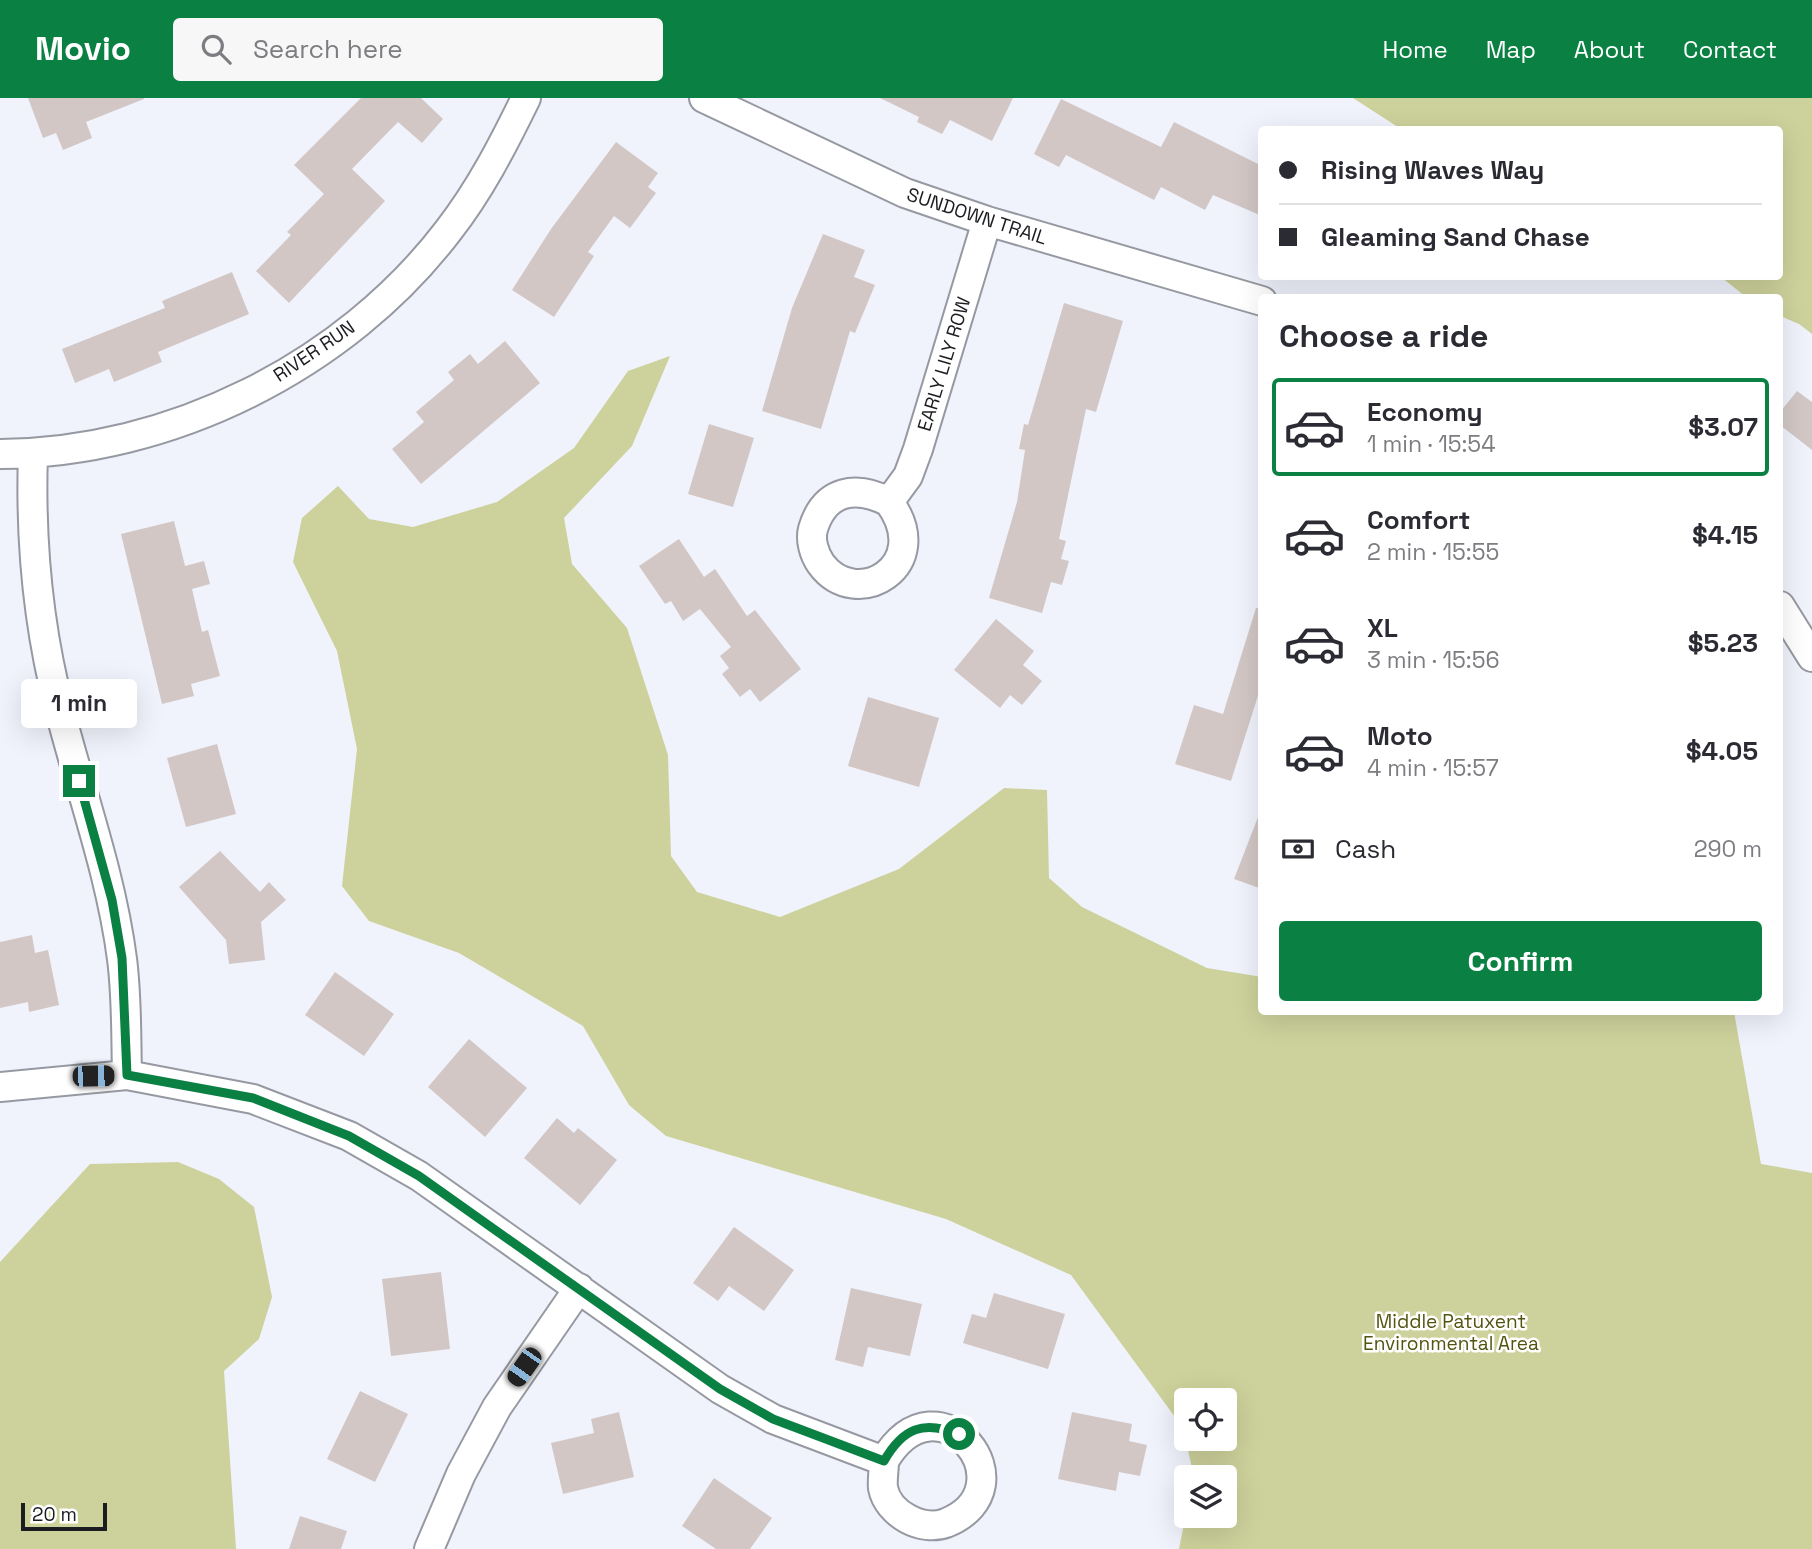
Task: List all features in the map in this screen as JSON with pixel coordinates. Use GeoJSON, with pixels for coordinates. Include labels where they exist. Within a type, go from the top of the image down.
{"type":"FeatureCollection","features":[{"type":"Feature","properties":{"kind":"street","name":"RIVER RUN"},"geometry":{"type":"LineString","coordinates":[[0,454],[33,453],[106,443],[199,415],[291,369],[374,310],[447,233],[481,185],[526,98]]}},
{"type":"Feature","properties":{"kind":"street","name":"SUNDOWN TRAIL"},"geometry":{"type":"LineString","coordinates":[[704,98],[893,188],[988,221],[1258,300]]}},
{"type":"Feature","properties":{"kind":"street","name":"EARLY LILY ROW"},"geometry":{"type":"LineString","coordinates":[[890,502],[908,476],[918,450],[988,221]]}},
{"type":"Feature","properties":{"kind":"street"},"geometry":{"type":"LineString","coordinates":[[33,453],[31,507],[36,584],[59,709],[112,900],[126,1002],[127,1075]]}},
{"type":"Feature","properties":{"kind":"street"},"geometry":{"type":"LineString","coordinates":[[1783,611],[1812,657]]}},
{"type":"Feature","properties":{"kind":"street"},"geometry":{"type":"LineString","coordinates":[[0,1087],[127,1075],[253,1098],[349,1136],[419,1176],[730,1395],[773,1419],[884,1461]]}},
{"type":"Feature","properties":{"kind":"street"},"geometry":{"type":"LineString","coordinates":[[429,1549],[461,1474],[497,1407],[579,1288]]}},
{"type":"Feature","properties":{"kind":"green space"},"geometry":{"type":"Polygon","coordinates":[[[1353,98],[1812,98],[1812,334],[1799,324],[1783,317],[1783,294],[1742,294],[1725,280],[1783,280],[1783,126],[1396,126],[1353,98]]]}},
{"type":"Feature","properties":{"kind":"green space","name":"Middle Patuxent Environmental Area"},"geometry":{"type":"Polygon","coordinates":[[[670,356],[632,446],[564,518],[572,564],[627,628],[668,755],[671,856],[697,892],[780,917],[899,869],[1004,788],[1047,790],[1049,878],[1082,907],[1207,968],[1258,976],[1258,1015],[1735,1015],[1761,1164],[1812,1173],[1812,1549],[1179,1549],[1183,1528],[1237,1528],[1237,1465],[1191,1465],[1188,1451],[1237,1451],[1237,1388],[1174,1388],[1174,1416],[1071,1275],[946,1219],[666,1136],[629,1105],[583,1026],[459,953],[369,921],[342,886],[357,749],[337,651],[293,562],[302,518],[338,486],[369,519],[413,527],[497,502],[574,448],[628,371],[670,356]]]}},
{"type":"Feature","properties":{"kind":"green space"},"geometry":{"type":"Polygon","coordinates":[[[178,1162],[219,1179],[254,1207],[272,1297],[259,1339],[224,1371],[236,1549],[0,1549],[0,1262],[90,1164],[178,1162]]]}},
{"type":"Feature","properties":{"kind":"building"},"geometry":{"type":"Polygon","coordinates":[[[28,98],[144,99],[86,122],[92,138],[63,150],[56,133],[43,138],[28,98]]]}},
{"type":"Feature","properties":{"kind":"building"},"geometry":{"type":"Polygon","coordinates":[[[361,98],[421,98],[443,119],[422,143],[398,122],[352,169],[385,201],[289,303],[256,271],[291,235],[287,232],[324,194],[294,165],[361,98]]]}},
{"type":"Feature","properties":{"kind":"building"},"geometry":{"type":"Polygon","coordinates":[[[880,98],[1013,98],[992,141],[950,120],[942,134],[917,122],[919,117],[880,98]]]}},
{"type":"Feature","properties":{"kind":"building"},"geometry":{"type":"Polygon","coordinates":[[[1061,99],[1161,147],[1174,122],[1258,164],[1258,214],[1213,195],[1205,210],[1161,187],[1154,200],[1066,155],[1059,167],[1034,154],[1061,99]]]}},
{"type":"Feature","properties":{"kind":"building"},"geometry":{"type":"Polygon","coordinates":[[[616,142],[658,173],[648,187],[656,193],[630,228],[614,216],[588,252],[594,256],[554,317],[512,290],[551,229],[616,142]]]}},
{"type":"Feature","properties":{"kind":"building"},"geometry":{"type":"Polygon","coordinates":[[[823,234],[865,250],[854,277],[875,285],[855,333],[850,331],[821,429],[762,411],[792,308],[823,234]]]}},
{"type":"Feature","properties":{"kind":"building"},"geometry":{"type":"Polygon","coordinates":[[[232,272],[249,314],[158,352],[162,362],[114,382],[109,369],[75,383],[62,349],[165,308],[162,301],[232,272]]]}},
{"type":"Feature","properties":{"kind":"building"},"geometry":{"type":"Polygon","coordinates":[[[1064,303],[1123,321],[1096,412],[1086,409],[1059,539],[1066,541],[1061,559],[1069,561],[1062,585],[1051,582],[1042,613],[989,598],[1017,502],[1025,450],[1019,449],[1024,424],[1028,425],[1064,303]]]}},
{"type":"Feature","properties":{"kind":"building"},"geometry":{"type":"Polygon","coordinates":[[[505,341],[540,383],[421,484],[392,449],[424,422],[416,412],[454,380],[448,372],[470,354],[478,364],[505,341]]]}},
{"type":"Feature","properties":{"kind":"building"},"geometry":{"type":"Polygon","coordinates":[[[1797,391],[1812,402],[1812,450],[1783,427],[1783,408],[1797,391]]]}},
{"type":"Feature","properties":{"kind":"building"},"geometry":{"type":"Polygon","coordinates":[[[709,424],[754,438],[733,507],[688,494],[709,424]]]}},
{"type":"Feature","properties":{"kind":"building"},"geometry":{"type":"Polygon","coordinates":[[[174,521],[185,566],[204,561],[210,584],[192,589],[202,632],[208,630],[220,676],[191,684],[194,696],[162,704],[121,534],[174,521]]]}},
{"type":"Feature","properties":{"kind":"building"},"geometry":{"type":"Polygon","coordinates":[[[679,539],[704,577],[715,569],[747,616],[755,610],[801,669],[760,702],[750,689],[740,697],[722,674],[729,668],[720,656],[731,647],[700,609],[683,621],[671,601],[665,604],[639,566],[679,539]]]}},
{"type":"Feature","properties":{"kind":"building"},"geometry":{"type":"Polygon","coordinates":[[[1258,608],[1258,696],[1231,781],[1175,764],[1194,705],[1223,714],[1258,608]]]}},
{"type":"Feature","properties":{"kind":"building"},"geometry":{"type":"Polygon","coordinates":[[[996,619],[1034,651],[1023,665],[1042,681],[1022,705],[1010,695],[1000,708],[954,670],[996,619]]]}},
{"type":"Feature","properties":{"kind":"building"},"geometry":{"type":"Polygon","coordinates":[[[868,697],[939,718],[919,787],[848,766],[868,697]]]}},
{"type":"Feature","properties":{"kind":"building"},"geometry":{"type":"Polygon","coordinates":[[[217,744],[236,814],[186,827],[167,758],[217,744]]]}},
{"type":"Feature","properties":{"kind":"building"},"geometry":{"type":"Polygon","coordinates":[[[1258,817],[1258,888],[1234,879],[1258,817]]]}},
{"type":"Feature","properties":{"kind":"building"},"geometry":{"type":"Polygon","coordinates":[[[220,851],[260,892],[269,882],[286,900],[261,922],[265,960],[229,964],[226,940],[179,887],[220,851]]]}},
{"type":"Feature","properties":{"kind":"building"},"geometry":{"type":"Polygon","coordinates":[[[32,935],[35,953],[48,950],[59,1005],[29,1012],[28,1002],[0,1008],[0,942],[32,935]]]}},
{"type":"Feature","properties":{"kind":"building"},"geometry":{"type":"Polygon","coordinates":[[[335,972],[394,1014],[364,1056],[305,1015],[335,972]]]}},
{"type":"Feature","properties":{"kind":"building"},"geometry":{"type":"Polygon","coordinates":[[[469,1039],[527,1088],[485,1137],[428,1087],[469,1039]]]}},
{"type":"Feature","properties":{"kind":"building"},"geometry":{"type":"Polygon","coordinates":[[[557,1118],[574,1133],[578,1128],[617,1160],[580,1205],[524,1158],[557,1118]]]}},
{"type":"Feature","properties":{"kind":"building"},"geometry":{"type":"Polygon","coordinates":[[[734,1227],[794,1270],[764,1311],[729,1286],[718,1301],[693,1283],[734,1227]]]}},
{"type":"Feature","properties":{"kind":"building"},"geometry":{"type":"Polygon","coordinates":[[[441,1272],[450,1349],[391,1356],[382,1279],[441,1272]]]}},
{"type":"Feature","properties":{"kind":"building"},"geometry":{"type":"Polygon","coordinates":[[[851,1288],[922,1304],[910,1356],[868,1347],[863,1367],[835,1360],[851,1288]]]}},
{"type":"Feature","properties":{"kind":"building"},"geometry":{"type":"Polygon","coordinates":[[[994,1293],[1065,1314],[1048,1369],[963,1343],[972,1314],[986,1318],[994,1293]]]}},
{"type":"Feature","properties":{"kind":"building"},"geometry":{"type":"Polygon","coordinates":[[[360,1391],[408,1414],[375,1482],[327,1459],[360,1391]]]}},
{"type":"Feature","properties":{"kind":"building"},"geometry":{"type":"Polygon","coordinates":[[[619,1412],[634,1477],[563,1494],[551,1443],[594,1433],[591,1419],[619,1412]]]}},
{"type":"Feature","properties":{"kind":"building"},"geometry":{"type":"Polygon","coordinates":[[[1072,1412],[1132,1424],[1129,1441],[1147,1445],[1140,1476],[1119,1472],[1116,1491],[1058,1479],[1072,1412]]]}},
{"type":"Feature","properties":{"kind":"building"},"geometry":{"type":"Polygon","coordinates":[[[714,1478],[772,1518],[750,1549],[716,1549],[682,1526],[714,1478]]]}},
{"type":"Feature","properties":{"kind":"building"},"geometry":{"type":"Polygon","coordinates":[[[300,1516],[347,1531],[341,1549],[289,1549],[300,1516]]]}},
{"type":"Feature","properties":{"kind":"route"},"geometry":{"type":"LineString","coordinates":[[79,781],[112,900],[122,958],[126,1002],[127,1075],[253,1098],[349,1136],[419,1176],[720,1389],[773,1419],[884,1461],[895,1442],[917,1428],[939,1426],[959,1434]]}}]}
